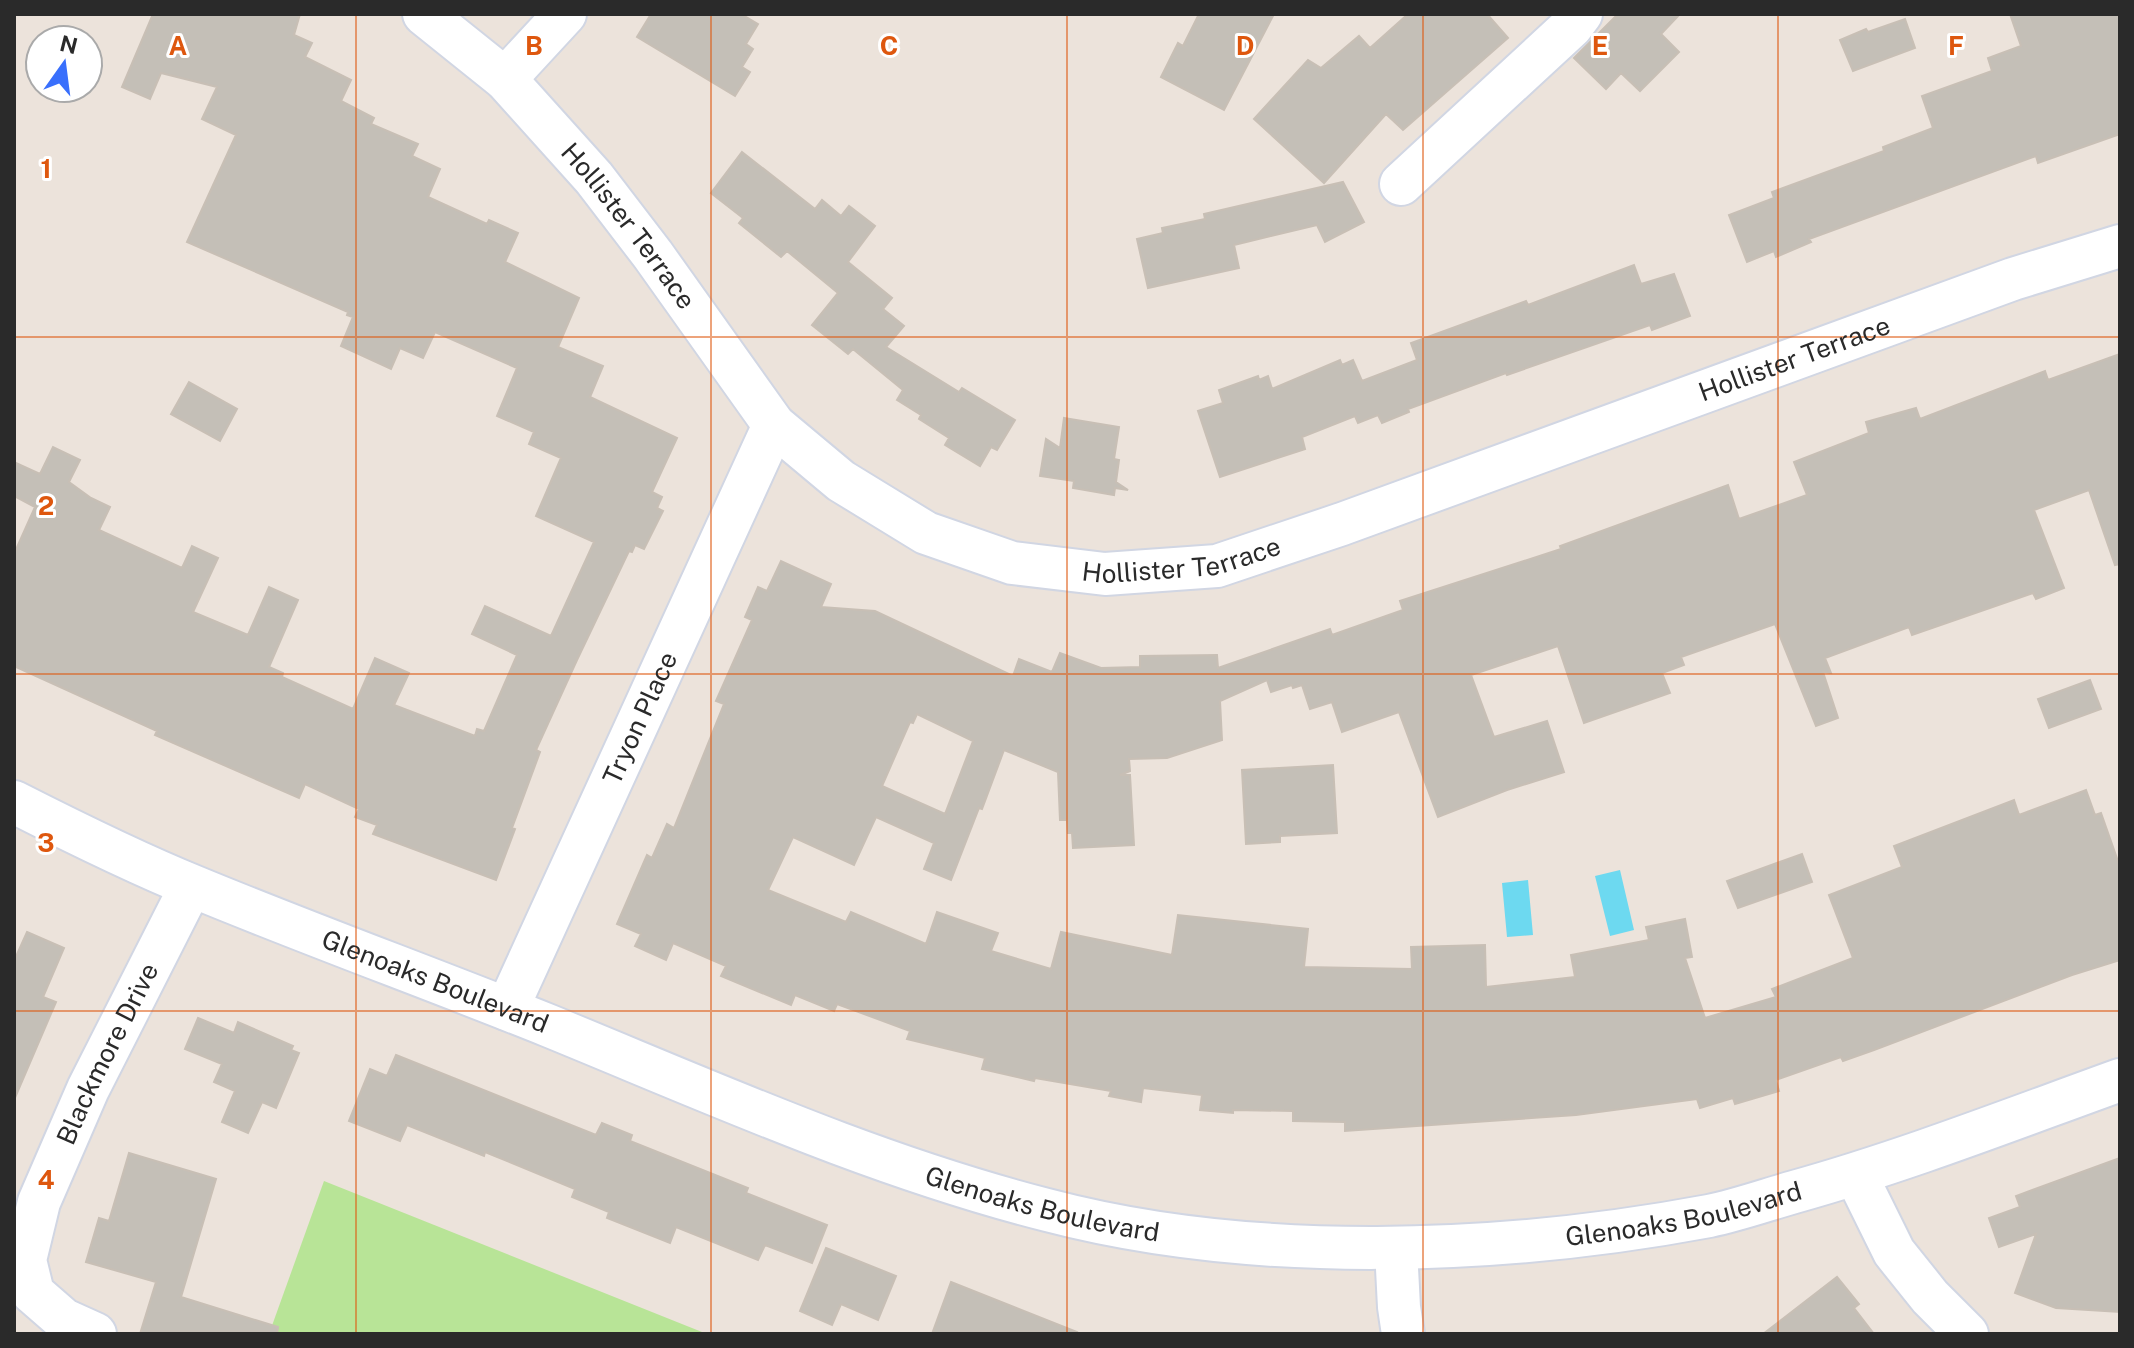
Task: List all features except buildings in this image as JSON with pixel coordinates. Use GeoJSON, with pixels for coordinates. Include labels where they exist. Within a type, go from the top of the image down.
{"type":"FeatureCollection","features":[{"type":"Feature","properties":{"kind":"street","name":"Hollister Terrace"},"geometry":{"type":"LineString","coordinates":[[424,14],[505,79],[602,189],[774,425],[841,481],[926,533],[1012,563],[1105,574],[1217,566],[1342,524],[2013,279],[2120,246]]}},
{"type":"Feature","properties":{"kind":"street"},"geometry":{"type":"LineString","coordinates":[[505,79],[565,14]]}},
{"type":"Feature","properties":{"kind":"street"},"geometry":{"type":"LineString","coordinates":[[1401,184],[1572,26],[1581,14]]}},
{"type":"Feature","properties":{"kind":"street","name":"Tryon Place"},"geometry":{"type":"LineString","coordinates":[[507,1009],[774,425]]}},
{"type":"Feature","properties":{"kind":"street","name":"Glenoaks Boulevard"},"geometry":{"type":"LineString","coordinates":[[14,802],[191,886],[930,1177],[1051,1212],[1156,1233],[1259,1243],[1396,1249],[1548,1239],[1712,1215],[1856,1175],[2120,1080]]}},
{"type":"Feature","properties":{"kind":"street","name":"Blackmore Drive"},"geometry":{"type":"LineString","coordinates":[[95,1334],[64,1320],[33,1293],[25,1260],[39,1202],[88,1089],[191,886]]}},
{"type":"Feature","properties":{"kind":"street"},"geometry":{"type":"LineString","coordinates":[[1856,1175],[1894,1252],[1930,1297],[1967,1334]]}},
{"type":"Feature","properties":{"kind":"street"},"geometry":{"type":"LineString","coordinates":[[1396,1249],[1403,1334]]}},
{"type":"Feature","properties":{"kind":"green space"},"geometry":{"type":"Polygon","coordinates":[[[324,1181],[707,1334],[269,1334],[324,1181]]]}},
{"type":"Feature","properties":{"kind":"water"},"geometry":{"type":"Polygon","coordinates":[[[1620,870],[1634,930],[1610,936],[1595,876],[1620,870]]]}},
{"type":"Feature","properties":{"kind":"water"},"geometry":{"type":"Polygon","coordinates":[[[1528,880],[1533,935],[1507,937],[1502,883],[1528,880]]]}}]}
